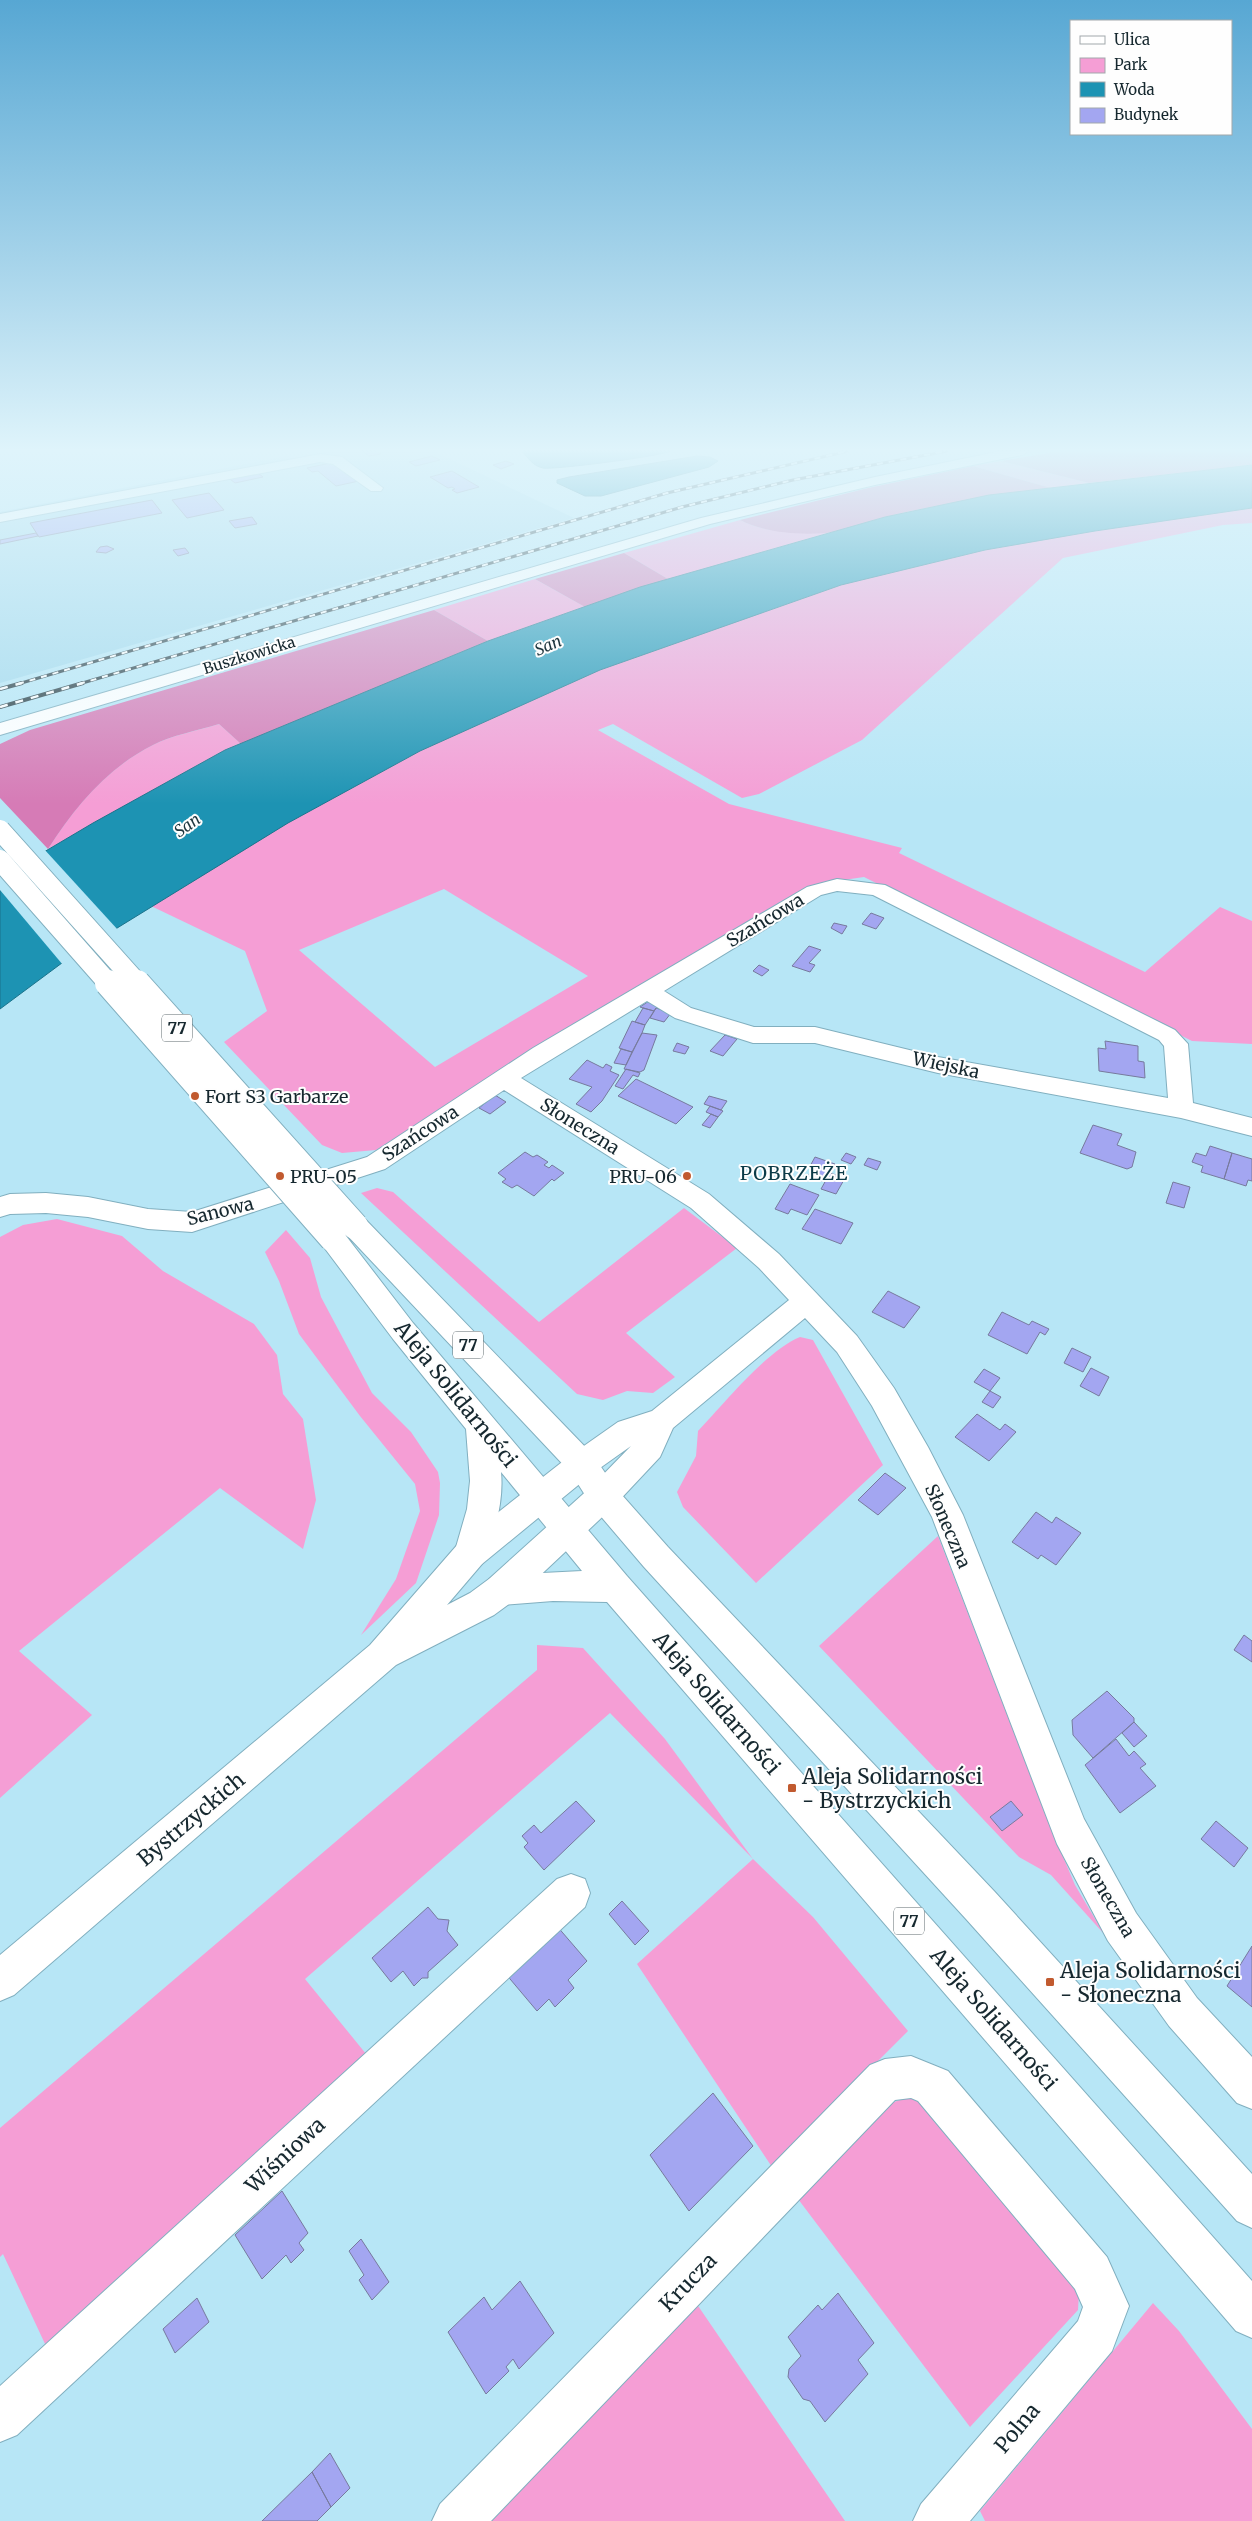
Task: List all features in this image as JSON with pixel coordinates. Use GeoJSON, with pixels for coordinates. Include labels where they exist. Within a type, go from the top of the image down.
{"type":"FeatureCollection","features":[{"type":"Feature","properties":{"kind":"main road","name":"Buszkowicka"},"geometry":{"type":"LineString","coordinates":[[0,729],[542,569]]}},
{"type":"Feature","properties":{"kind":"main road","name":"77"},"geometry":{"type":"LineString","coordinates":[[0,830],[344,1233]]}},
{"type":"Feature","properties":{"kind":"main road","name":"77"},"geometry":{"type":"LineString","coordinates":[[0,860],[344,1233]]}},
{"type":"Feature","properties":{"kind":"main road","name":"Szańcowa"},"geometry":{"type":"LineString","coordinates":[[376,1163],[504,1079],[646,990],[814,892],[837,885],[878,888],[1167,1035],[1176,1044],[1181,1109]]}},
{"type":"Feature","properties":{"kind":"main road","name":"Wiejska"},"geometry":{"type":"LineString","coordinates":[[646,990],[683,1013],[753,1035],[815,1035],[938,1064],[1181,1109],[1252,1127]]}},
{"type":"Feature","properties":{"kind":"main road","name":"Słoneczna"},"geometry":{"type":"LineString","coordinates":[[504,1079],[700,1202],[769,1261],[847,1344],[883,1397],[917,1456],[947,1515],[1070,1830],[1122,1927],[1183,2012],[1252,2088]]}},
{"type":"Feature","properties":{"kind":"main road","name":"Sanowa"},"geometry":{"type":"LineString","coordinates":[[0,1206],[46,1203],[88,1207],[148,1219],[192,1222],[376,1163]]}},
{"type":"Feature","properties":{"kind":"main road","name":"Aleja Solidarności"},"geometry":{"type":"LineString","coordinates":[[344,1233],[403,1331],[615,1587],[1252,2315]]}},
{"type":"Feature","properties":{"kind":"main road","name":"Aleja Solidarności"},"geometry":{"type":"LineString","coordinates":[[344,1233],[592,1480],[656,1557],[973,1898],[1252,2206]]}},
{"type":"Feature","properties":{"kind":"main road"},"geometry":{"type":"LineString","coordinates":[[382,1656],[470,1554],[541,1496],[592,1480],[649,1448],[662,1420],[806,1301]]}},
{"type":"Feature","properties":{"kind":"main road"},"geometry":{"type":"LineString","coordinates":[[470,1554],[483,1510],[486,1481],[481,1427]]}},
{"type":"Feature","properties":{"kind":"main road"},"geometry":{"type":"LineString","coordinates":[[382,1656],[482,1604],[501,1590],[567,1527],[592,1480]]}},
{"type":"Feature","properties":{"kind":"main road"},"geometry":{"type":"LineString","coordinates":[[501,1590],[553,1586],[615,1587]]}},
{"type":"Feature","properties":{"kind":"main road","name":"Bystrzyckich"},"geometry":{"type":"LineString","coordinates":[[0,1981],[382,1656]]}},
{"type":"Feature","properties":{"kind":"main road","name":"Wiśniowa"},"geometry":{"type":"LineString","coordinates":[[0,2418],[571,1893]]}},
{"type":"Feature","properties":{"kind":"main road","name":"Krucza"},"geometry":{"type":"LineString","coordinates":[[457,2521],[885,2080],[911,2077],[933,2086],[1091,2273],[1106,2306],[1096,2335]]}},
{"type":"Feature","properties":{"kind":"main road","name":"Polna"},"geometry":{"type":"LineString","coordinates":[[938,2521],[1096,2335]]}},
{"type":"Feature","properties":{"kind":"shaded area"},"geometry":{"type":"Polygon","coordinates":[[[0,569],[398,569],[0,683],[0,569]]]}},
{"type":"Feature","properties":{"kind":"shaded area"},"geometry":{"type":"Polygon","coordinates":[[[570,569],[650,569],[668,579],[585,607],[535,579],[570,569]]]}},
{"type":"Feature","properties":{"kind":"shaded area"},"geometry":{"type":"Polygon","coordinates":[[[434,610],[488,641],[241,744],[219,724],[176,736],[153,745],[121,765],[93,790],[69,818],[48,849],[0,798],[0,744],[30,730],[434,610]]]}},
{"type":"Feature","properties":{"kind":"green space"},"geometry":{"type":"Polygon","coordinates":[[[650,569],[704,569],[668,579],[650,569]]]}},
{"type":"Feature","properties":{"kind":"green space"},"geometry":{"type":"Polygon","coordinates":[[[908,569],[1051,569],[862,740],[759,794],[742,798],[613,724],[598,730],[729,804],[902,848],[899,853],[1145,972],[1220,907],[1252,921],[1252,1044],[1192,1041],[864,877],[823,883],[376,1150],[342,1153],[322,1145],[224,1042],[267,1011],[245,951],[151,906],[288,823],[420,751],[600,670],[841,585],[908,569]],[[444,889],[299,950],[435,1067],[588,976],[444,889]]]}},
{"type":"Feature","properties":{"kind":"green space"},"geometry":{"type":"Polygon","coordinates":[[[535,579],[585,607],[488,641],[434,610],[535,579]]]}},
{"type":"Feature","properties":{"kind":"green space"},"geometry":{"type":"Polygon","coordinates":[[[219,724],[241,744],[48,849],[69,818],[93,790],[136,754],[160,742],[219,724]]]}},
{"type":"Feature","properties":{"kind":"green space"},"geometry":{"type":"Polygon","coordinates":[[[377,1188],[393,1192],[539,1322],[684,1208],[737,1248],[626,1333],[675,1377],[653,1393],[627,1391],[603,1400],[577,1394],[361,1193],[377,1188]]]}},
{"type":"Feature","properties":{"kind":"green space"},"geometry":{"type":"Polygon","coordinates":[[[57,1219],[122,1236],[163,1271],[254,1324],[277,1355],[283,1394],[303,1419],[316,1500],[303,1549],[220,1488],[19,1651],[92,1715],[0,1798],[0,1237],[23,1225],[57,1219]]]}},
{"type":"Feature","properties":{"kind":"green space"},"geometry":{"type":"Polygon","coordinates":[[[286,1230],[310,1258],[321,1297],[372,1393],[411,1432],[438,1472],[440,1483],[439,1515],[416,1583],[361,1635],[396,1579],[420,1511],[415,1484],[360,1416],[299,1334],[279,1281],[265,1252],[286,1230]]]}},
{"type":"Feature","properties":{"kind":"green space"},"geometry":{"type":"Polygon","coordinates":[[[800,1337],[813,1340],[883,1465],[756,1583],[683,1507],[677,1492],[696,1456],[698,1431],[773,1354],[800,1337]]]}},
{"type":"Feature","properties":{"kind":"green space"},"geometry":{"type":"Polygon","coordinates":[[[938,1536],[1050,1826],[1075,1885],[1104,1934],[1051,1875],[1019,1857],[819,1646],[938,1536]]]}},
{"type":"Feature","properties":{"kind":"green space"},"geometry":{"type":"Polygon","coordinates":[[[537,1645],[583,1648],[665,1739],[753,1859],[610,1713],[305,1979],[371,2060],[46,2346],[3,2254],[0,2257],[0,2128],[537,1670],[537,1645]]]}},
{"type":"Feature","properties":{"kind":"green space"},"geometry":{"type":"Polygon","coordinates":[[[753,1859],[813,1917],[908,2031],[772,2167],[637,1964],[753,1859]]]}},
{"type":"Feature","properties":{"kind":"green space"},"geometry":{"type":"Polygon","coordinates":[[[910,2096],[927,2100],[1079,2293],[1078,2310],[970,2427],[792,2191],[889,2104],[910,2096]]]}},
{"type":"Feature","properties":{"kind":"green space"},"geometry":{"type":"Polygon","coordinates":[[[692,2297],[845,2521],[476,2521],[692,2297]]]}},
{"type":"Feature","properties":{"kind":"green space"},"geometry":{"type":"Polygon","coordinates":[[[1153,2303],[1179,2331],[1252,2429],[1252,2521],[985,2521],[980,2511],[1153,2303]]]}},
{"type":"Feature","properties":{"kind":"water","name":"San"},"geometry":{"type":"Polygon","coordinates":[[[704,569],[908,569],[841,585],[600,670],[420,751],[288,823],[70,957],[0,1009],[0,878],[93,823],[225,750],[488,641],[640,587],[704,569]]]}},
{"type":"Feature","properties":{"kind":"pier"},"geometry":{"type":"Polygon","coordinates":[[[44,849],[118,930],[63,965],[0,890],[0,875],[44,849]]]}},
{"type":"Feature","properties":{"kind":"building"},"geometry":{"type":"Polygon","coordinates":[[[871,913],[884,918],[876,929],[862,924],[871,913]]]}},
{"type":"Feature","properties":{"kind":"building"},"geometry":{"type":"Polygon","coordinates":[[[834,923],[847,926],[842,934],[831,928],[834,923]]]}},
{"type":"Feature","properties":{"kind":"building"},"geometry":{"type":"Polygon","coordinates":[[[809,946],[821,950],[809,963],[815,965],[810,972],[792,966],[809,946]]]}},
{"type":"Feature","properties":{"kind":"building"},"geometry":{"type":"Polygon","coordinates":[[[759,965],[769,970],[762,976],[753,971],[759,965]]]}},
{"type":"Feature","properties":{"kind":"building"},"geometry":{"type":"Polygon","coordinates":[[[649,1001],[659,1004],[654,1011],[640,1007],[649,1001]]]}},
{"type":"Feature","properties":{"kind":"building"},"geometry":{"type":"Polygon","coordinates":[[[643,1008],[654,1011],[645,1025],[635,1022],[643,1008]]]}},
{"type":"Feature","properties":{"kind":"building"},"geometry":{"type":"Polygon","coordinates":[[[656,1008],[671,1013],[664,1022],[650,1018],[656,1008]]]}},
{"type":"Feature","properties":{"kind":"building"},"geometry":{"type":"Polygon","coordinates":[[[632,1021],[645,1025],[632,1052],[619,1048],[632,1021]]]}},
{"type":"Feature","properties":{"kind":"building"},"geometry":{"type":"Polygon","coordinates":[[[642,1033],[657,1035],[644,1070],[640,1072],[624,1069],[642,1033]]]}},
{"type":"Feature","properties":{"kind":"building"},"geometry":{"type":"Polygon","coordinates":[[[725,1035],[737,1039],[723,1056],[710,1051],[725,1035]]]}},
{"type":"Feature","properties":{"kind":"building"},"geometry":{"type":"Polygon","coordinates":[[[1105,1041],[1138,1046],[1138,1061],[1144,1062],[1145,1078],[1099,1071],[1098,1048],[1106,1049],[1105,1041]]]}},
{"type":"Feature","properties":{"kind":"building"},"geometry":{"type":"Polygon","coordinates":[[[677,1043],[689,1047],[685,1054],[673,1051],[677,1043]]]}},
{"type":"Feature","properties":{"kind":"building"},"geometry":{"type":"Polygon","coordinates":[[[621,1049],[632,1052],[626,1065],[614,1063],[621,1049]]]}},
{"type":"Feature","properties":{"kind":"building"},"geometry":{"type":"Polygon","coordinates":[[[587,1060],[603,1068],[606,1064],[612,1067],[610,1071],[619,1075],[602,1101],[591,1112],[576,1104],[592,1087],[569,1079],[587,1060]]]}},
{"type":"Feature","properties":{"kind":"building"},"geometry":{"type":"Polygon","coordinates":[[[626,1069],[640,1073],[638,1077],[633,1075],[623,1089],[615,1086],[626,1069]]]}},
{"type":"Feature","properties":{"kind":"building"},"geometry":{"type":"Polygon","coordinates":[[[636,1079],[693,1107],[676,1124],[618,1096],[636,1079]]]}},
{"type":"Feature","properties":{"kind":"building"},"geometry":{"type":"Polygon","coordinates":[[[495,1095],[506,1102],[490,1114],[479,1108],[495,1095]]]}},
{"type":"Feature","properties":{"kind":"building"},"geometry":{"type":"Polygon","coordinates":[[[709,1096],[727,1101],[721,1110],[704,1104],[709,1096]]]}},
{"type":"Feature","properties":{"kind":"building"},"geometry":{"type":"Polygon","coordinates":[[[710,1106],[723,1111],[718,1117],[706,1112],[710,1106]]]}},
{"type":"Feature","properties":{"kind":"building"},"geometry":{"type":"Polygon","coordinates":[[[711,1114],[718,1117],[710,1128],[702,1125],[711,1114]]]}},
{"type":"Feature","properties":{"kind":"building"},"geometry":{"type":"Polygon","coordinates":[[[1093,1125],[1122,1134],[1117,1145],[1136,1152],[1132,1167],[1127,1169],[1080,1153],[1093,1125]]]}},
{"type":"Feature","properties":{"kind":"building"},"geometry":{"type":"Polygon","coordinates":[[[1210,1146],[1232,1153],[1224,1179],[1201,1172],[1203,1166],[1192,1162],[1196,1153],[1206,1156],[1210,1146]]]}},
{"type":"Feature","properties":{"kind":"building"},"geometry":{"type":"Polygon","coordinates":[[[525,1152],[533,1157],[537,1155],[548,1162],[544,1165],[549,1168],[552,1165],[564,1173],[554,1181],[552,1179],[534,1196],[517,1185],[512,1188],[502,1182],[506,1179],[498,1173],[525,1152]]]}},
{"type":"Feature","properties":{"kind":"building"},"geometry":{"type":"Polygon","coordinates":[[[846,1153],[856,1157],[851,1164],[841,1160],[846,1153]]]}},
{"type":"Feature","properties":{"kind":"building"},"geometry":{"type":"Polygon","coordinates":[[[1232,1153],[1252,1159],[1252,1181],[1248,1180],[1246,1186],[1224,1179],[1232,1153]]]}},
{"type":"Feature","properties":{"kind":"building"},"geometry":{"type":"Polygon","coordinates":[[[815,1157],[835,1164],[825,1182],[808,1176],[813,1169],[809,1168],[815,1157]]]}},
{"type":"Feature","properties":{"kind":"building"},"geometry":{"type":"Polygon","coordinates":[[[868,1158],[881,1162],[877,1170],[864,1165],[868,1158]]]}},
{"type":"Feature","properties":{"kind":"building"},"geometry":{"type":"Polygon","coordinates":[[[830,1173],[845,1178],[836,1194],[821,1189],[830,1173]]]}},
{"type":"Feature","properties":{"kind":"building"},"geometry":{"type":"Polygon","coordinates":[[[1173,1182],[1190,1187],[1184,1208],[1166,1203],[1173,1182]]]}},
{"type":"Feature","properties":{"kind":"building"},"geometry":{"type":"Polygon","coordinates":[[[790,1184],[819,1195],[807,1215],[791,1209],[788,1214],[775,1209],[790,1184]]]}},
{"type":"Feature","properties":{"kind":"building"},"geometry":{"type":"Polygon","coordinates":[[[815,1209],[853,1223],[841,1244],[802,1229],[815,1209]]]}},
{"type":"Feature","properties":{"kind":"building"},"geometry":{"type":"Polygon","coordinates":[[[888,1291],[920,1307],[904,1328],[872,1312],[888,1291]]]}},
{"type":"Feature","properties":{"kind":"building"},"geometry":{"type":"Polygon","coordinates":[[[1002,1312],[1029,1325],[1032,1321],[1049,1329],[1045,1335],[1040,1332],[1027,1354],[988,1335],[1002,1312]]]}},
{"type":"Feature","properties":{"kind":"building"},"geometry":{"type":"Polygon","coordinates":[[[1072,1348],[1091,1357],[1083,1372],[1064,1363],[1072,1348]]]}},
{"type":"Feature","properties":{"kind":"building"},"geometry":{"type":"Polygon","coordinates":[[[1091,1368],[1109,1377],[1099,1396],[1080,1386],[1091,1368]]]}},
{"type":"Feature","properties":{"kind":"building"},"geometry":{"type":"Polygon","coordinates":[[[984,1369],[1000,1378],[990,1391],[974,1382],[984,1369]]]}},
{"type":"Feature","properties":{"kind":"building"},"geometry":{"type":"Polygon","coordinates":[[[990,1391],[1001,1397],[993,1408],[982,1402],[990,1391]]]}},
{"type":"Feature","properties":{"kind":"building"},"geometry":{"type":"Polygon","coordinates":[[[977,1414],[1000,1430],[1005,1424],[1016,1432],[989,1461],[955,1437],[977,1414]]]}},
{"type":"Feature","properties":{"kind":"building"},"geometry":{"type":"Polygon","coordinates":[[[885,1473],[906,1488],[878,1515],[858,1500],[885,1473]]]}},
{"type":"Feature","properties":{"kind":"building"},"geometry":{"type":"Polygon","coordinates":[[[1036,1512],[1052,1523],[1056,1517],[1081,1533],[1056,1565],[1041,1555],[1038,1559],[1012,1542],[1036,1512]]]}},
{"type":"Feature","properties":{"kind":"building"},"geometry":{"type":"Polygon","coordinates":[[[1244,1635],[1252,1641],[1252,1662],[1234,1650],[1244,1635]]]}},
{"type":"Feature","properties":{"kind":"building"},"geometry":{"type":"Polygon","coordinates":[[[1107,1691],[1134,1718],[1134,1722],[1093,1758],[1073,1735],[1072,1720],[1107,1691]]]}},
{"type":"Feature","properties":{"kind":"building"},"geometry":{"type":"Polygon","coordinates":[[[1134,1722],[1147,1736],[1134,1747],[1122,1733],[1134,1722]]]}},
{"type":"Feature","properties":{"kind":"building"},"geometry":{"type":"Polygon","coordinates":[[[1116,1739],[1129,1756],[1134,1751],[1146,1764],[1140,1768],[1156,1786],[1120,1813],[1085,1765],[1116,1739]]]}},
{"type":"Feature","properties":{"kind":"building"},"geometry":{"type":"Polygon","coordinates":[[[576,1801],[595,1821],[544,1870],[524,1847],[528,1843],[522,1836],[534,1825],[541,1833],[576,1801]]]}},
{"type":"Feature","properties":{"kind":"building"},"geometry":{"type":"Polygon","coordinates":[[[1011,1801],[1023,1815],[1002,1831],[990,1817],[1011,1801]]]}},
{"type":"Feature","properties":{"kind":"building"},"geometry":{"type":"Polygon","coordinates":[[[1216,1821],[1248,1848],[1234,1867],[1201,1839],[1216,1821]]]}},
{"type":"Feature","properties":{"kind":"building"},"geometry":{"type":"Polygon","coordinates":[[[622,1901],[649,1931],[635,1945],[609,1914],[622,1901]]]}},
{"type":"Feature","properties":{"kind":"building"},"geometry":{"type":"Polygon","coordinates":[[[428,1907],[438,1919],[449,1920],[447,1931],[458,1945],[428,1972],[428,1978],[422,1978],[414,1986],[403,1971],[391,1982],[372,1958],[428,1907]]]}},
{"type":"Feature","properties":{"kind":"building"},"geometry":{"type":"Polygon","coordinates":[[[556,1925],[587,1961],[568,1980],[574,1988],[555,2007],[549,1999],[537,2011],[505,1973],[556,1925]]]}},
{"type":"Feature","properties":{"kind":"building"},"geometry":{"type":"Polygon","coordinates":[[[1252,1946],[1252,2007],[1227,1986],[1252,1946]]]}},
{"type":"Feature","properties":{"kind":"building"},"geometry":{"type":"Polygon","coordinates":[[[713,2093],[753,2146],[689,2211],[650,2155],[713,2093]]]}},
{"type":"Feature","properties":{"kind":"building"},"geometry":{"type":"Polygon","coordinates":[[[282,2191],[308,2233],[299,2243],[304,2250],[291,2263],[286,2255],[262,2279],[235,2235],[282,2191]]]}},
{"type":"Feature","properties":{"kind":"building"},"geometry":{"type":"Polygon","coordinates":[[[361,2239],[389,2282],[372,2300],[359,2280],[364,2275],[349,2251],[361,2239]]]}},
{"type":"Feature","properties":{"kind":"building"},"geometry":{"type":"Polygon","coordinates":[[[520,2281],[554,2333],[519,2369],[513,2359],[506,2367],[509,2371],[486,2394],[448,2332],[484,2297],[492,2310],[520,2281]]]}},
{"type":"Feature","properties":{"kind":"building"},"geometry":{"type":"Polygon","coordinates":[[[838,2293],[874,2343],[858,2360],[868,2374],[825,2422],[810,2401],[803,2399],[788,2377],[789,2369],[801,2356],[788,2337],[818,2305],[822,2310],[838,2293]]]}},
{"type":"Feature","properties":{"kind":"building"},"geometry":{"type":"Polygon","coordinates":[[[197,2298],[209,2322],[175,2353],[163,2329],[197,2298]]]}},
{"type":"Feature","properties":{"kind":"building"},"geometry":{"type":"Polygon","coordinates":[[[330,2453],[350,2488],[331,2507],[312,2472],[330,2453]]]}},
{"type":"Feature","properties":{"kind":"building"},"geometry":{"type":"Polygon","coordinates":[[[312,2472],[331,2507],[317,2521],[262,2521],[312,2472]]]}},
{"type":"Feature","properties":{"kind":"railway"},"geometry":{"type":"LineString","coordinates":[[18,684],[410,569]]}},
{"type":"Feature","properties":{"kind":"railway"},"geometry":{"type":"LineString","coordinates":[[79,684],[472,569]]}},
{"type":"Feature","properties":{"kind":"railway"},"geometry":{"type":"LineString","coordinates":[[0,689],[22,683]]}},
{"type":"Feature","properties":{"kind":"railway"},"geometry":{"type":"LineString","coordinates":[[0,707],[83,683]]}},
{"type":"Feature","properties":{"kind":"place","name":"Fort S3 Garbarze"},"geometry":{"type":"Point","coordinates":[195,1096]}},
{"type":"Feature","properties":{"kind":"place","name":"PRU-05"},"geometry":{"type":"Point","coordinates":[280,1176]}},
{"type":"Feature","properties":{"kind":"place","name":"PRU-06"},"geometry":{"type":"Point","coordinates":[687,1176]}},
{"type":"Feature","properties":{"kind":"place","name":"Aleja Solidarności - Bystrzyckich"},"geometry":{"type":"Point","coordinates":[792,1788]}},
{"type":"Feature","properties":{"kind":"place","name":"Aleja Solidarności - Słoneczna"},"geometry":{"type":"Point","coordinates":[1050,1982]}},
{"type":"Feature","properties":{"kind":"district","name":"POBRZEŻE"},"geometry":{"type":"Point","coordinates":[794,1173]}}]}
